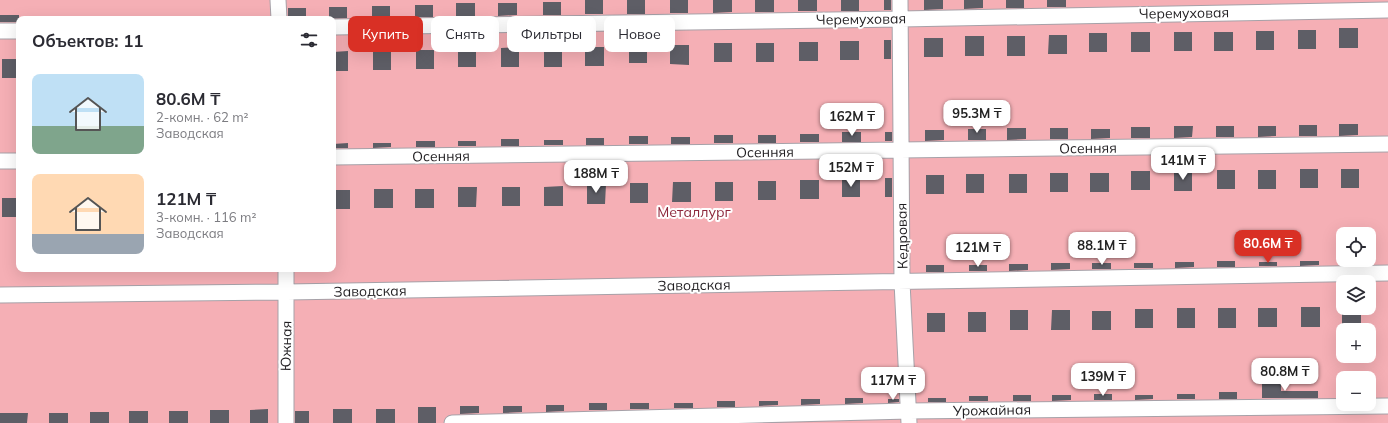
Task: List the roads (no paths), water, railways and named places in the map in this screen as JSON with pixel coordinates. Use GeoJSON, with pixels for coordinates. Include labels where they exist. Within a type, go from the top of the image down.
{"type":"FeatureCollection","features":[{"type":"Feature","properties":{"kind":"street"},"geometry":{"type":"LineString","coordinates":[[278,0],[279,16]]}},
{"type":"Feature","properties":{"kind":"street","name":"Кедровая"},"geometry":{"type":"LineString","coordinates":[[900,0],[902,282],[909,417]]}},
{"type":"Feature","properties":{"kind":"street","name":"Черемуховая"},"geometry":{"type":"LineString","coordinates":[[336,27],[1388,10]]}},
{"type":"Feature","properties":{"kind":"street"},"geometry":{"type":"LineString","coordinates":[[0,31],[16,31]]}},
{"type":"Feature","properties":{"kind":"street","name":"Осенняя"},"geometry":{"type":"LineString","coordinates":[[336,157],[1388,144]]}},
{"type":"Feature","properties":{"kind":"street"},"geometry":{"type":"LineString","coordinates":[[0,161],[16,161]]}},
{"type":"Feature","properties":{"kind":"street","name":"Южная"},"geometry":{"type":"LineString","coordinates":[[286,272],[286,423]]}},
{"type":"Feature","properties":{"kind":"street","name":"Заводская"},"geometry":{"type":"LineString","coordinates":[[0,295],[287,292],[1388,273]]}},
{"type":"Feature","properties":{"kind":"street","name":"Урожайная"},"geometry":{"type":"LineString","coordinates":[[452,423],[909,417],[1388,406]]}},
{"type":"Feature","properties":{"kind":"park label","name":"Металлург"},"geometry":{"type":"Point","coordinates":[694,212]}}]}
